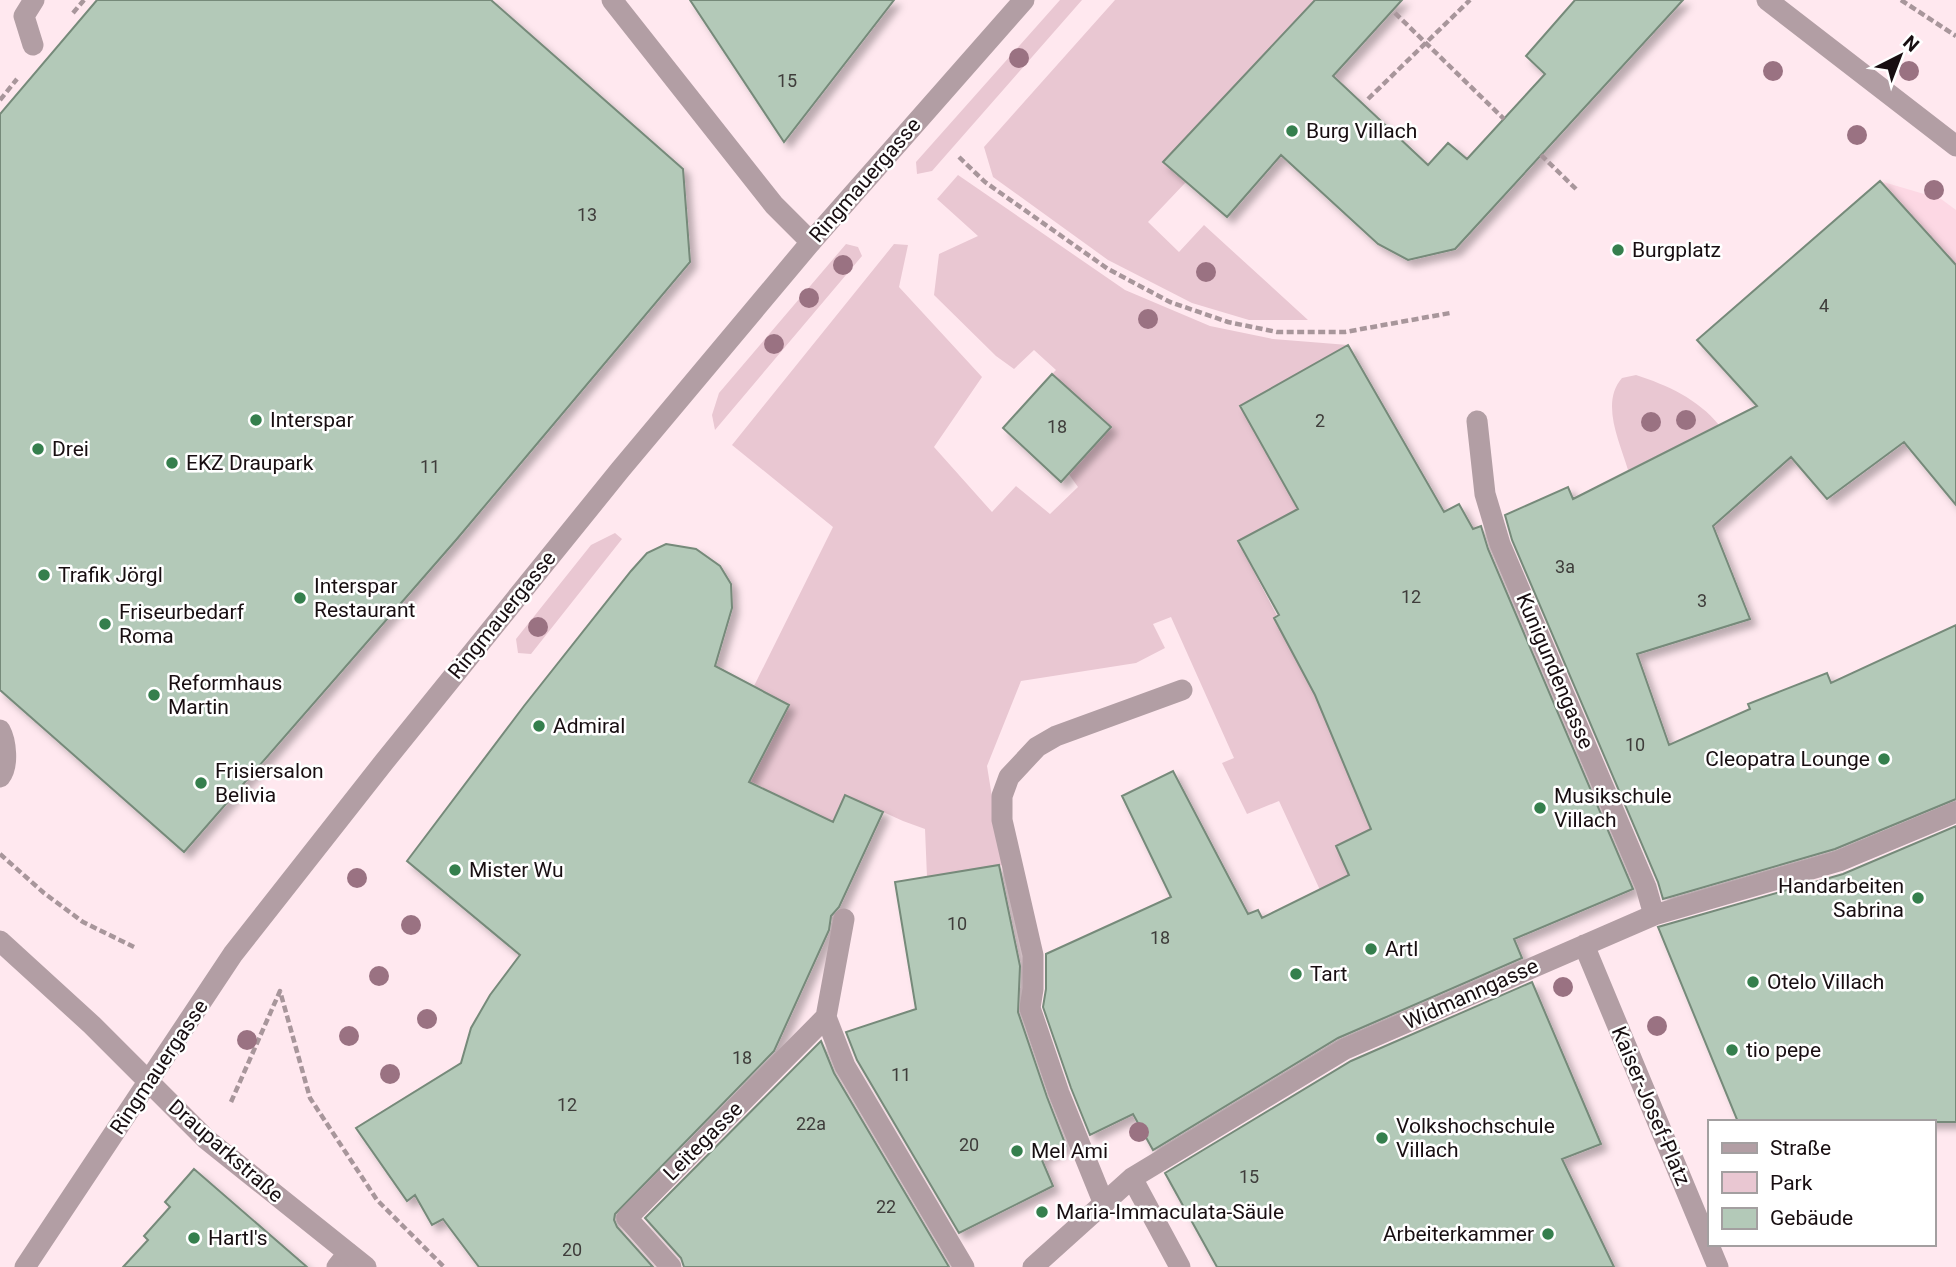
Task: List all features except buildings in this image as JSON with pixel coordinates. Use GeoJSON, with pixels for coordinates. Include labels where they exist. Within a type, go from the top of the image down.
{"type":"FeatureCollection","features":[{"type":"Feature","properties":{"kind":"street"},"geometry":{"type":"LineString","coordinates":[[33,45],[24,16],[34,0]]}},
{"type":"Feature","properties":{"kind":"street"},"geometry":{"type":"LineString","coordinates":[[612,0],[774,205],[811,242]]}},
{"type":"Feature","properties":{"kind":"street","name":"Ringmauergasse"},"geometry":{"type":"LineString","coordinates":[[25,1267],[150,1083],[233,954],[359,794],[620,470],[811,242],[1024,0]]}},
{"type":"Feature","properties":{"kind":"street"},"geometry":{"type":"LineString","coordinates":[[1766,0],[1956,146]]}},
{"type":"Feature","properties":{"kind":"street","name":"Kunigundengasse"},"geometry":{"type":"LineString","coordinates":[[1477,421],[1485,494],[1500,544],[1641,874],[1654,915]]}},
{"type":"Feature","properties":{"kind":"street"},"geometry":{"type":"LineString","coordinates":[[1104,1204],[1059,1093],[1030,1008],[1033,955],[1002,820],[1002,796],[1009,777],[1037,747],[1056,736],[1182,690]]}},
{"type":"Feature","properties":{"kind":"street"},"geometry":{"type":"LineString","coordinates":[[0,730],[5,738],[4,772],[0,777]]}},
{"type":"Feature","properties":{"kind":"street","name":"Widmanngasse"},"geometry":{"type":"LineString","coordinates":[[1033,1267],[1132,1178],[1345,1049],[1654,915],[1839,861],[1956,812]]}},
{"type":"Feature","properties":{"kind":"street"},"geometry":{"type":"LineString","coordinates":[[844,919],[826,1017],[845,1066],[964,1267]]}},
{"type":"Feature","properties":{"kind":"street","name":"Drauparkstraße"},"geometry":{"type":"LineString","coordinates":[[0,941],[206,1139],[343,1260],[366,1267]]}},
{"type":"Feature","properties":{"kind":"street","name":"Kaiser-Josef-Platz"},"geometry":{"type":"LineString","coordinates":[[1584,945],[1708,1243]]}},
{"type":"Feature","properties":{"kind":"street","name":"Leitegasse"},"geometry":{"type":"LineString","coordinates":[[671,1267],[627,1218],[826,1017]]}},
{"type":"Feature","properties":{"kind":"street"},"geometry":{"type":"LineString","coordinates":[[1132,1178],[1180,1267]]}},
{"type":"Feature","properties":{"kind":"street","name":"Kaiser-Josef-Platz"},"geometry":{"type":"LineString","coordinates":[[1709,1246],[1718,1267]]}},
{"type":"Feature","properties":{"kind":"path"},"geometry":{"type":"LineString","coordinates":[[1368,99],[1471,0]]}},
{"type":"Feature","properties":{"kind":"path"},"geometry":{"type":"LineString","coordinates":[[1901,0],[1956,36]]}},
{"type":"Feature","properties":{"kind":"path"},"geometry":{"type":"LineString","coordinates":[[1395,12],[1504,119]]}},
{"type":"Feature","properties":{"kind":"path"},"geometry":{"type":"LineString","coordinates":[[1541,155],[1576,189]]}},
{"type":"Feature","properties":{"kind":"path"},"geometry":{"type":"LineString","coordinates":[[959,157],[985,182],[1108,269],[1170,302],[1228,322],[1277,332],[1345,332],[1450,313]]}},
{"type":"Feature","properties":{"kind":"path"},"geometry":{"type":"LineString","coordinates":[[0,854],[44,893],[83,922],[134,947]]}},
{"type":"Feature","properties":{"kind":"path"},"geometry":{"type":"LineString","coordinates":[[231,1102],[280,991],[310,1098],[377,1200],[444,1267]]}},
{"type":"Feature","properties":{"kind":"shaded area"},"geometry":{"type":"Polygon","coordinates":[[[1880,181],[1941,199],[1956,210],[1956,265],[1880,181]]]}},
{"type":"Feature","properties":{"kind":"green space"},"geometry":{"type":"Polygon","coordinates":[[[1060,0],[1082,0],[932,171],[917,174],[916,162],[1060,0]]]}},
{"type":"Feature","properties":{"kind":"green space"},"geometry":{"type":"Polygon","coordinates":[[[1115,0],[1315,0],[1163,162],[1186,182],[1148,222],[1179,252],[1204,225],[1308,320],[1249,320],[1192,303],[1108,260],[993,177],[984,147],[1115,0]]]}},
{"type":"Feature","properties":{"kind":"green space"},"geometry":{"type":"Polygon","coordinates":[[[958,175],[1125,290],[1210,326],[1273,339],[1348,345],[1240,406],[1265,452],[1284,442],[1315,500],[1238,541],[1277,616],[1274,618],[1316,696],[1371,829],[1336,846],[1349,876],[1320,890],[1279,801],[1247,814],[1222,763],[1234,758],[1171,617],[1153,624],[1165,648],[1136,663],[1021,681],[987,766],[1003,865],[927,877],[925,829],[846,795],[833,822],[749,781],[789,705],[754,686],[833,527],[732,445],[894,244],[908,245],[899,287],[982,377],[934,447],[992,512],[1016,486],[1050,514],[1078,487],[1068,473],[1111,427],[1052,374],[1056,370],[1034,350],[1014,369],[996,356],[934,295],[939,254],[978,236],[937,199],[958,175]]]}},
{"type":"Feature","properties":{"kind":"green space"},"geometry":{"type":"Polygon","coordinates":[[[846,244],[858,247],[862,256],[715,430],[712,415],[719,393],[846,244]]]}},
{"type":"Feature","properties":{"kind":"green space"},"geometry":{"type":"Polygon","coordinates":[[[1636,375],[1681,394],[1702,408],[1719,425],[1628,470],[1614,423],[1613,399],[1622,378],[1636,375]]]}},
{"type":"Feature","properties":{"kind":"green space"},"geometry":{"type":"Polygon","coordinates":[[[615,533],[622,539],[531,654],[518,653],[516,639],[591,545],[615,533]]]}},
{"type":"Feature","properties":{"kind":"place","name":"Burg Villach"},"geometry":{"type":"Point","coordinates":[1292,131]}},
{"type":"Feature","properties":{"kind":"place","name":"Burgplatz"},"geometry":{"type":"Point","coordinates":[1618,250]}},
{"type":"Feature","properties":{"kind":"place","name":"Interspar"},"geometry":{"type":"Point","coordinates":[256,420]}},
{"type":"Feature","properties":{"kind":"place","name":"Drei"},"geometry":{"type":"Point","coordinates":[38,449]}},
{"type":"Feature","properties":{"kind":"place","name":"EKZ Draupark"},"geometry":{"type":"Point","coordinates":[172,463]}},
{"type":"Feature","properties":{"kind":"place","name":"Trafik Jörgl"},"geometry":{"type":"Point","coordinates":[44,575]}},
{"type":"Feature","properties":{"kind":"place","name":"Interspar Restaurant"},"geometry":{"type":"Point","coordinates":[300,598]}},
{"type":"Feature","properties":{"kind":"place","name":"Friseurbedarf Roma"},"geometry":{"type":"Point","coordinates":[105,624]}},
{"type":"Feature","properties":{"kind":"place","name":"Reformhaus Martin"},"geometry":{"type":"Point","coordinates":[154,695]}},
{"type":"Feature","properties":{"kind":"place","name":"Admiral"},"geometry":{"type":"Point","coordinates":[539,726]}},
{"type":"Feature","properties":{"kind":"place","name":"Cleopatra Lounge"},"geometry":{"type":"Point","coordinates":[1884,759]}},
{"type":"Feature","properties":{"kind":"place","name":"Frisiersalon Belivia"},"geometry":{"type":"Point","coordinates":[201,783]}},
{"type":"Feature","properties":{"kind":"place","name":"Musikschule Villach"},"geometry":{"type":"Point","coordinates":[1540,808]}},
{"type":"Feature","properties":{"kind":"place","name":"Mister Wu"},"geometry":{"type":"Point","coordinates":[455,870]}},
{"type":"Feature","properties":{"kind":"place","name":"Handarbeiten Sabrina"},"geometry":{"type":"Point","coordinates":[1918,898]}},
{"type":"Feature","properties":{"kind":"place","name":"Artl"},"geometry":{"type":"Point","coordinates":[1371,949]}},
{"type":"Feature","properties":{"kind":"place","name":"Tart"},"geometry":{"type":"Point","coordinates":[1296,974]}},
{"type":"Feature","properties":{"kind":"place","name":"Otelo Villach"},"geometry":{"type":"Point","coordinates":[1753,982]}},
{"type":"Feature","properties":{"kind":"place","name":"tio pepe"},"geometry":{"type":"Point","coordinates":[1732,1050]}},
{"type":"Feature","properties":{"kind":"place","name":"Volkshochschule Villach"},"geometry":{"type":"Point","coordinates":[1382,1138]}},
{"type":"Feature","properties":{"kind":"place","name":"Mel Ami"},"geometry":{"type":"Point","coordinates":[1017,1151]}},
{"type":"Feature","properties":{"kind":"place","name":"Maria-Immaculata-Säule"},"geometry":{"type":"Point","coordinates":[1042,1212]}},
{"type":"Feature","properties":{"kind":"place","name":"Arbeiterkammer"},"geometry":{"type":"Point","coordinates":[1548,1234]}},
{"type":"Feature","properties":{"kind":"place","name":"Hartl's"},"geometry":{"type":"Point","coordinates":[194,1238]}}]}
